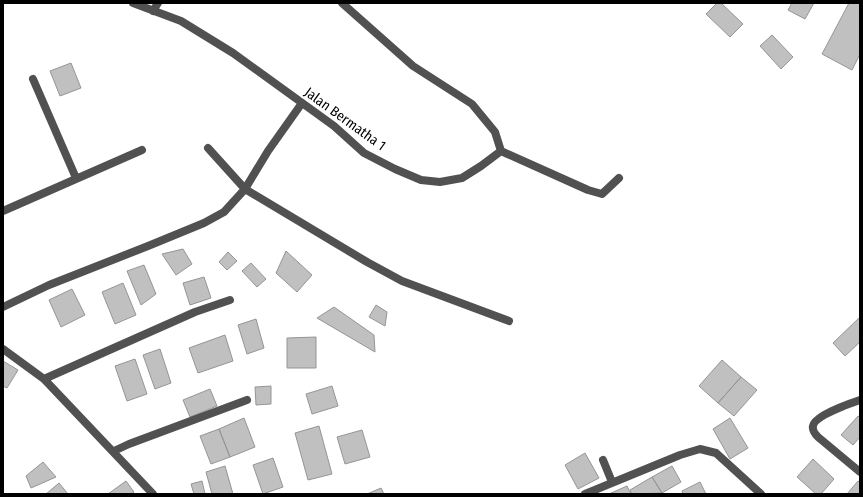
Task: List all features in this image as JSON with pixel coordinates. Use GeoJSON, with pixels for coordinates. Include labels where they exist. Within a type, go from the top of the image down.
{"type":"FeatureCollection","features":[{"type":"Feature","properties":{"kind":"street","name":"Jalan Bermatha 1"},"geometry":{"type":"LineString","coordinates":[[133,3],[181,21],[233,53],[334,126],[364,153],[421,180],[440,182],[462,178],[501,151]]}},
{"type":"Feature","properties":{"kind":"street"},"geometry":{"type":"LineString","coordinates":[[153,11],[158,3]]}},
{"type":"Feature","properties":{"kind":"street"},"geometry":{"type":"LineString","coordinates":[[342,3],[413,66],[472,104],[495,132],[501,151],[588,190],[602,194],[619,178]]}},
{"type":"Feature","properties":{"kind":"street"},"geometry":{"type":"LineString","coordinates":[[33,79],[76,178]]}},
{"type":"Feature","properties":{"kind":"street"},"geometry":{"type":"LineString","coordinates":[[3,307],[49,285],[120,258],[204,223],[224,212],[245,189],[268,151],[302,103]]}},
{"type":"Feature","properties":{"kind":"street"},"geometry":{"type":"LineString","coordinates":[[208,148],[245,189],[402,282],[509,321]]}},
{"type":"Feature","properties":{"kind":"street"},"geometry":{"type":"LineString","coordinates":[[3,211],[142,150]]}},
{"type":"Feature","properties":{"kind":"street"},"geometry":{"type":"LineString","coordinates":[[44,379],[196,312],[230,300]]}},
{"type":"Feature","properties":{"kind":"street"},"geometry":{"type":"LineString","coordinates":[[3,349],[44,379],[154,494]]}},
{"type":"Feature","properties":{"kind":"street"},"geometry":{"type":"LineString","coordinates":[[114,451],[247,400]]}},
{"type":"Feature","properties":{"kind":"street"},"geometry":{"type":"LineString","coordinates":[[860,400],[826,414],[814,421],[812,427],[818,437],[860,472]]}},
{"type":"Feature","properties":{"kind":"street"},"geometry":{"type":"LineString","coordinates":[[585,494],[680,455],[700,449],[716,453],[761,494]]}},
{"type":"Feature","properties":{"kind":"street"},"geometry":{"type":"LineString","coordinates":[[603,460],[612,482]]}},
{"type":"Feature","properties":{"kind":"building"},"geometry":{"type":"Polygon","coordinates":[[[717,3],[721,3],[743,24],[730,37],[706,14],[717,3]]]}},
{"type":"Feature","properties":{"kind":"building"},"geometry":{"type":"Polygon","coordinates":[[[792,3],[814,3],[805,19],[788,10],[792,3]]]}},
{"type":"Feature","properties":{"kind":"building"},"geometry":{"type":"Polygon","coordinates":[[[849,3],[860,3],[860,54],[852,70],[822,54],[849,3]]]}},
{"type":"Feature","properties":{"kind":"building"},"geometry":{"type":"Polygon","coordinates":[[[772,35],[793,57],[781,69],[760,46],[772,35]]]}},
{"type":"Feature","properties":{"kind":"building"},"geometry":{"type":"Polygon","coordinates":[[[71,63],[81,88],[60,96],[50,71],[71,63]]]}},
{"type":"Feature","properties":{"kind":"building"},"geometry":{"type":"Polygon","coordinates":[[[183,249],[192,264],[176,275],[162,254],[183,249]]]}},
{"type":"Feature","properties":{"kind":"building"},"geometry":{"type":"Polygon","coordinates":[[[286,251],[312,275],[297,292],[276,273],[286,251]]]}},
{"type":"Feature","properties":{"kind":"building"},"geometry":{"type":"Polygon","coordinates":[[[228,252],[237,261],[227,270],[219,262],[228,252]]]}},
{"type":"Feature","properties":{"kind":"building"},"geometry":{"type":"Polygon","coordinates":[[[251,263],[266,279],[257,287],[242,271],[251,263]]]}},
{"type":"Feature","properties":{"kind":"building"},"geometry":{"type":"Polygon","coordinates":[[[144,265],[156,294],[141,305],[127,271],[144,265]]]}},
{"type":"Feature","properties":{"kind":"building"},"geometry":{"type":"Polygon","coordinates":[[[204,277],[211,298],[190,305],[183,283],[204,277]]]}},
{"type":"Feature","properties":{"kind":"building"},"geometry":{"type":"Polygon","coordinates":[[[123,283],[136,315],[115,324],[102,292],[123,283]]]}},
{"type":"Feature","properties":{"kind":"building"},"geometry":{"type":"Polygon","coordinates":[[[72,289],[85,315],[61,327],[49,300],[72,289]]]}},
{"type":"Feature","properties":{"kind":"building"},"geometry":{"type":"Polygon","coordinates":[[[376,305],[387,312],[385,326],[369,317],[376,305]]]}},
{"type":"Feature","properties":{"kind":"building"},"geometry":{"type":"Polygon","coordinates":[[[334,307],[374,335],[375,352],[317,318],[334,307]]]}},
{"type":"Feature","properties":{"kind":"building"},"geometry":{"type":"Polygon","coordinates":[[[860,317],[860,342],[845,356],[833,343],[860,317]]]}},
{"type":"Feature","properties":{"kind":"building"},"geometry":{"type":"Polygon","coordinates":[[[256,319],[264,348],[247,354],[238,325],[256,319]]]}},
{"type":"Feature","properties":{"kind":"building"},"geometry":{"type":"Polygon","coordinates":[[[225,335],[233,361],[198,373],[189,348],[225,335]]]}},
{"type":"Feature","properties":{"kind":"building"},"geometry":{"type":"Polygon","coordinates":[[[316,337],[316,368],[287,368],[287,338],[316,337]]]}},
{"type":"Feature","properties":{"kind":"building"},"geometry":{"type":"Polygon","coordinates":[[[160,349],[171,383],[155,389],[143,355],[160,349]]]}},
{"type":"Feature","properties":{"kind":"building"},"geometry":{"type":"Polygon","coordinates":[[[135,359],[147,394],[127,401],[115,366],[135,359]]]}},
{"type":"Feature","properties":{"kind":"building"},"geometry":{"type":"Polygon","coordinates":[[[722,360],[741,377],[718,403],[699,386],[722,360]]]}},
{"type":"Feature","properties":{"kind":"building"},"geometry":{"type":"Polygon","coordinates":[[[3,361],[18,370],[7,388],[3,386],[3,361]]]}},
{"type":"Feature","properties":{"kind":"building"},"geometry":{"type":"Polygon","coordinates":[[[741,377],[757,390],[734,416],[718,403],[741,377]]]}},
{"type":"Feature","properties":{"kind":"building"},"geometry":{"type":"Polygon","coordinates":[[[271,386],[271,404],[256,405],[255,387],[271,386]]]}},
{"type":"Feature","properties":{"kind":"building"},"geometry":{"type":"Polygon","coordinates":[[[332,386],[338,406],[312,414],[306,394],[332,386]]]}},
{"type":"Feature","properties":{"kind":"building"},"geometry":{"type":"Polygon","coordinates":[[[210,389],[217,406],[190,417],[183,400],[210,389]]]}},
{"type":"Feature","properties":{"kind":"building"},"geometry":{"type":"Polygon","coordinates":[[[858,416],[860,417],[860,437],[853,445],[841,435],[858,416]]]}},
{"type":"Feature","properties":{"kind":"building"},"geometry":{"type":"Polygon","coordinates":[[[244,418],[255,447],[230,457],[219,429],[244,418]]]}},
{"type":"Feature","properties":{"kind":"building"},"geometry":{"type":"Polygon","coordinates":[[[730,418],[748,448],[730,459],[713,429],[730,418]]]}},
{"type":"Feature","properties":{"kind":"building"},"geometry":{"type":"Polygon","coordinates":[[[319,426],[332,474],[308,480],[295,433],[319,426]]]}},
{"type":"Feature","properties":{"kind":"building"},"geometry":{"type":"Polygon","coordinates":[[[219,429],[230,457],[211,464],[200,436],[219,429]]]}},
{"type":"Feature","properties":{"kind":"building"},"geometry":{"type":"Polygon","coordinates":[[[362,430],[370,457],[345,464],[337,437],[362,430]]]}},
{"type":"Feature","properties":{"kind":"building"},"geometry":{"type":"Polygon","coordinates":[[[585,453],[599,478],[578,489],[565,465],[585,453]]]}},
{"type":"Feature","properties":{"kind":"building"},"geometry":{"type":"Polygon","coordinates":[[[273,458],[283,487],[263,494],[253,465],[273,458]]]}},
{"type":"Feature","properties":{"kind":"building"},"geometry":{"type":"Polygon","coordinates":[[[813,459],[834,479],[821,494],[816,494],[797,477],[813,459]]]}},
{"type":"Feature","properties":{"kind":"building"},"geometry":{"type":"Polygon","coordinates":[[[43,462],[56,477],[31,488],[26,476],[43,462]]]}},
{"type":"Feature","properties":{"kind":"building"},"geometry":{"type":"Polygon","coordinates":[[[225,466],[233,494],[212,494],[206,472],[225,466]]]}},
{"type":"Feature","properties":{"kind":"building"},"geometry":{"type":"Polygon","coordinates":[[[672,466],[681,482],[662,493],[652,477],[672,466]]]}},
{"type":"Feature","properties":{"kind":"building"},"geometry":{"type":"Polygon","coordinates":[[[652,477],[662,493],[632,494],[630,490],[652,477]]]}},
{"type":"Feature","properties":{"kind":"building"},"geometry":{"type":"Polygon","coordinates":[[[126,481],[134,492],[131,494],[108,494],[126,481]]]}},
{"type":"Feature","properties":{"kind":"building"},"geometry":{"type":"Polygon","coordinates":[[[202,481],[205,494],[194,494],[191,484],[202,481]]]}},
{"type":"Feature","properties":{"kind":"building"},"geometry":{"type":"Polygon","coordinates":[[[858,481],[860,482],[860,494],[847,494],[858,481]]]}},
{"type":"Feature","properties":{"kind":"building"},"geometry":{"type":"Polygon","coordinates":[[[700,482],[706,494],[683,494],[682,491],[700,482]]]}},
{"type":"Feature","properties":{"kind":"building"},"geometry":{"type":"Polygon","coordinates":[[[59,483],[68,494],[46,494],[59,483]]]}},
{"type":"Feature","properties":{"kind":"building"},"geometry":{"type":"Polygon","coordinates":[[[627,486],[631,494],[609,494],[627,486]]]}},
{"type":"Feature","properties":{"kind":"building"},"geometry":{"type":"Polygon","coordinates":[[[381,488],[384,494],[367,494],[381,488]]]}}]}
